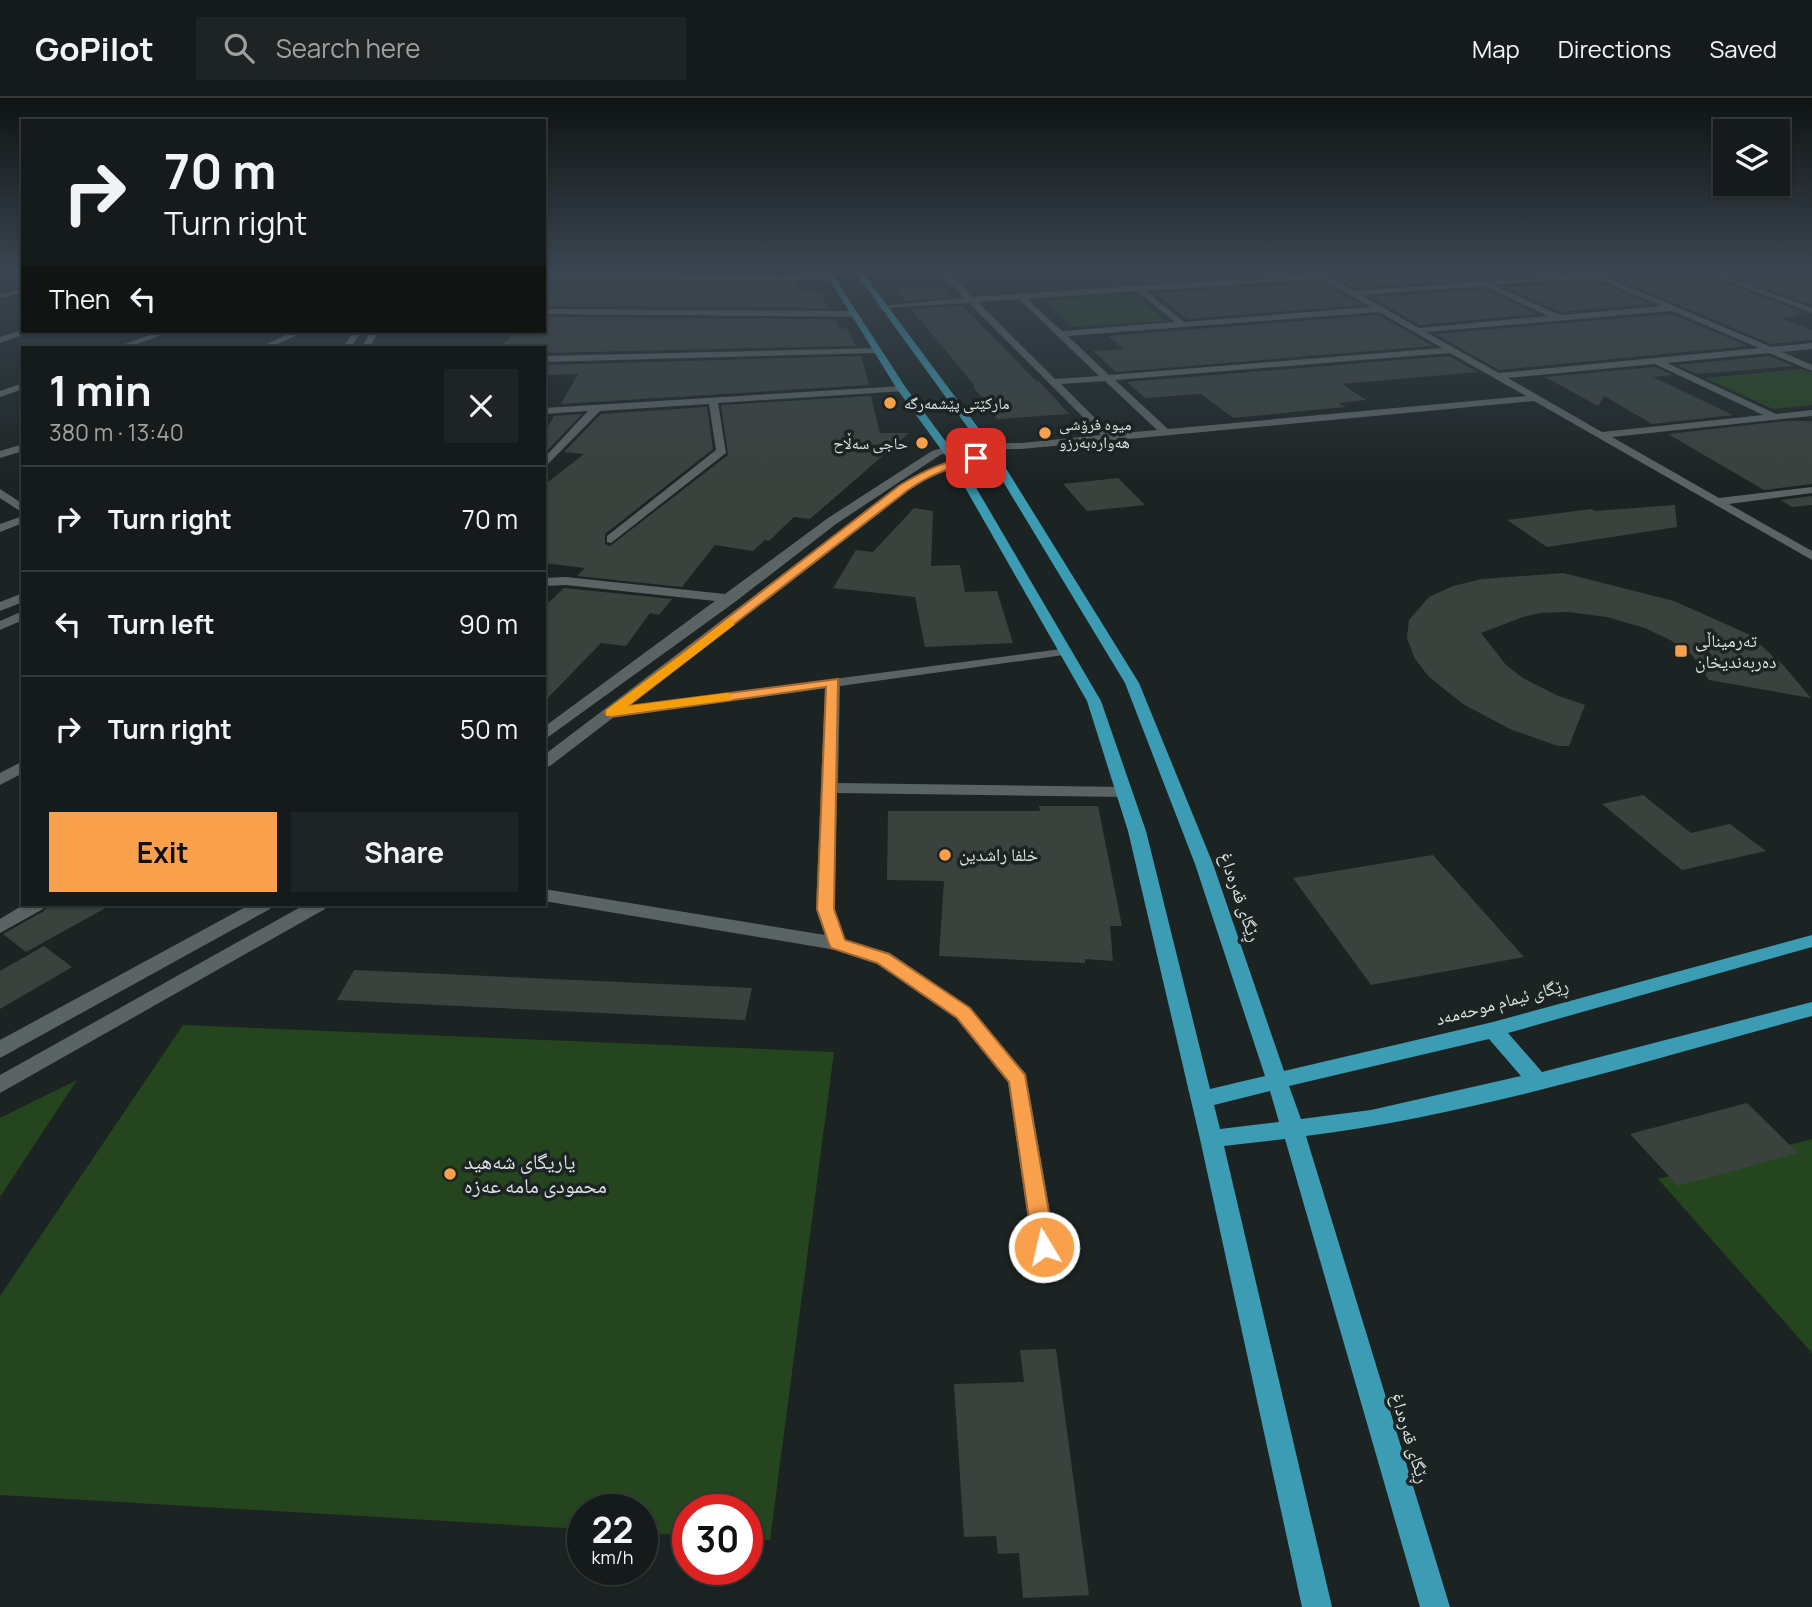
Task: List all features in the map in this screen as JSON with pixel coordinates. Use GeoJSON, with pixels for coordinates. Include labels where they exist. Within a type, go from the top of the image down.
{"type":"FeatureCollection","features":[{"type":"Feature","properties":{"kind":"main road"},"geometry":{"type":"LineString","coordinates":[[871,339],[902,389],[951,455],[1094,701],[1137,831],[1202,1099],[1317,1607]]}},
{"type":"Feature","properties":{"kind":"main road","name":"ڕێگای قەرەداغ"},"geometry":{"type":"LineString","coordinates":[[909,339],[990,450],[1132,683],[1204,864],[1293,1129],[1435,1607]]}},
{"type":"Feature","properties":{"kind":"main road","name":"ڕێگای ئیمام موحەمەد"},"geometry":{"type":"LineString","coordinates":[[1202,1099],[1493,1030],[1812,941]]}},
{"type":"Feature","properties":{"kind":"main road"},"geometry":{"type":"LineString","coordinates":[[1211,1139],[1371,1119],[1538,1081],[1812,1009]]}},
{"type":"Feature","properties":{"kind":"main road"},"geometry":{"type":"LineString","coordinates":[[1493,1030],[1538,1081]]}},
{"type":"Feature","properties":{"kind":"street"},"geometry":{"type":"LineString","coordinates":[[123,346],[144,339]]}},
{"type":"Feature","properties":{"kind":"street"},"geometry":{"type":"LineString","coordinates":[[1011,339],[1109,438]]}},
{"type":"Feature","properties":{"kind":"street"},"geometry":{"type":"LineString","coordinates":[[1066,339],[1166,433]]}},
{"type":"Feature","properties":{"kind":"street"},"geometry":{"type":"LineString","coordinates":[[1435,339],[1812,556]]}},
{"type":"Feature","properties":{"kind":"street"},"geometry":{"type":"LineString","coordinates":[[1746,339],[1812,368]]}},
{"type":"Feature","properties":{"kind":"street"},"geometry":{"type":"LineString","coordinates":[[1500,376],[1812,346]]}},
{"type":"Feature","properties":{"kind":"street"},"geometry":{"type":"LineString","coordinates":[[546,359],[877,350]]}},
{"type":"Feature","properties":{"kind":"street"},"geometry":{"type":"LineString","coordinates":[[1054,382],[1453,350]]}},
{"type":"Feature","properties":{"kind":"street"},"geometry":{"type":"LineString","coordinates":[[1656,361],[1775,417]]}},
{"type":"Feature","properties":{"kind":"street"},"geometry":{"type":"LineString","coordinates":[[0,394],[21,387]]}},
{"type":"Feature","properties":{"kind":"street"},"geometry":{"type":"LineString","coordinates":[[546,411],[902,389]]}},
{"type":"Feature","properties":{"kind":"street"},"geometry":{"type":"LineString","coordinates":[[546,734],[726,599],[886,483],[927,457],[1539,398]]}},
{"type":"Feature","properties":{"kind":"street"},"geometry":{"type":"LineString","coordinates":[[611,539],[722,450],[713,401]]}},
{"type":"Feature","properties":{"kind":"street"},"geometry":{"type":"LineString","coordinates":[[546,463],[598,407]]}},
{"type":"Feature","properties":{"kind":"street"},"geometry":{"type":"LineString","coordinates":[[1602,435],[1812,413]]}},
{"type":"Feature","properties":{"kind":"street"},"geometry":{"type":"LineString","coordinates":[[0,455],[21,448]]}},
{"type":"Feature","properties":{"kind":"street"},"geometry":{"type":"LineString","coordinates":[[546,762],[904,487],[951,455]]}},
{"type":"Feature","properties":{"kind":"street"},"geometry":{"type":"LineString","coordinates":[[1717,502],[1812,490]]}},
{"type":"Feature","properties":{"kind":"street"},"geometry":{"type":"LineString","coordinates":[[0,492],[21,508]]}},
{"type":"Feature","properties":{"kind":"street"},"geometry":{"type":"LineString","coordinates":[[0,528],[21,520]]}},
{"type":"Feature","properties":{"kind":"street"},"geometry":{"type":"LineString","coordinates":[[546,582],[566,581],[758,601]]}},
{"type":"Feature","properties":{"kind":"street"},"geometry":{"type":"LineString","coordinates":[[546,594],[566,581]]}},
{"type":"Feature","properties":{"kind":"street"},"geometry":{"type":"LineString","coordinates":[[0,607],[21,598]]}},
{"type":"Feature","properties":{"kind":"street"},"geometry":{"type":"LineString","coordinates":[[0,626],[21,616]]}},
{"type":"Feature","properties":{"kind":"street"},"geometry":{"type":"LineString","coordinates":[[611,713],[1063,651]]}},
{"type":"Feature","properties":{"kind":"street"},"geometry":{"type":"LineString","coordinates":[[833,682],[825,909],[837,944]]}},
{"type":"Feature","properties":{"kind":"street"},"geometry":{"type":"LineString","coordinates":[[0,780],[21,767]]}},
{"type":"Feature","properties":{"kind":"street"},"geometry":{"type":"LineString","coordinates":[[830,788],[1124,792]]}},
{"type":"Feature","properties":{"kind":"street"},"geometry":{"type":"LineString","coordinates":[[546,895],[837,944],[883,958],[963,1013],[1018,1080],[1044,1247]]}},
{"type":"Feature","properties":{"kind":"street"},"geometry":{"type":"LineString","coordinates":[[0,927],[34,906]]}},
{"type":"Feature","properties":{"kind":"street"},"geometry":{"type":"LineString","coordinates":[[0,1050],[261,906]]}},
{"type":"Feature","properties":{"kind":"street"},"geometry":{"type":"LineString","coordinates":[[0,1085],[316,906]]}},
{"type":"Feature","properties":{"kind":"green space"},"geometry":{"type":"Polygon","coordinates":[[[1801,369],[1812,373],[1812,405],[1773,409],[1705,378],[1801,369]]]}},
{"type":"Feature","properties":{"kind":"green space","name":"یاریگاى شه‌هید محمودى مامه‌ عه‌زه"},"geometry":{"type":"Polygon","coordinates":[[[183,1025],[834,1052],[770,1540],[763,1540],[763,1494],[672,1494],[672,1534],[658,1534],[658,1494],[567,1494],[567,1528],[0,1495],[0,1296],[183,1025]]]}},
{"type":"Feature","properties":{"kind":"green space"},"geometry":{"type":"Polygon","coordinates":[[[77,1080],[0,1197],[0,1118],[77,1080]]]}},
{"type":"Feature","properties":{"kind":"green space"},"geometry":{"type":"Polygon","coordinates":[[[1812,1139],[1812,1353],[1658,1179],[1812,1139]]]}},
{"type":"Feature","properties":{"kind":"building"},"geometry":{"type":"Polygon","coordinates":[[[508,339],[853,339],[856,346],[546,353],[546,346],[502,346],[508,339]]]}},
{"type":"Feature","properties":{"kind":"building"},"geometry":{"type":"Polygon","coordinates":[[[936,339],[996,339],[1069,414],[997,419],[975,386],[936,339]]]}},
{"type":"Feature","properties":{"kind":"building"},"geometry":{"type":"Polygon","coordinates":[[[1112,339],[1421,339],[1433,346],[1116,372],[1093,351],[1123,349],[1112,339]]]}},
{"type":"Feature","properties":{"kind":"building"},"geometry":{"type":"Polygon","coordinates":[[[1445,339],[1732,339],[1748,346],[1499,370],[1445,339]]]}},
{"type":"Feature","properties":{"kind":"building"},"geometry":{"type":"Polygon","coordinates":[[[1760,339],[1812,339],[1812,340],[1771,344],[1760,339]]]}},
{"type":"Feature","properties":{"kind":"building"},"geometry":{"type":"Polygon","coordinates":[[[861,356],[869,385],[561,404],[578,374],[546,375],[546,365],[861,356]]]}},
{"type":"Feature","properties":{"kind":"building"},"geometry":{"type":"Polygon","coordinates":[[[1449,356],[1478,372],[1342,384],[1366,400],[1338,403],[1345,407],[1233,418],[1201,394],[1145,398],[1127,382],[1449,356]]]}},
{"type":"Feature","properties":{"kind":"building"},"geometry":{"type":"Polygon","coordinates":[[[1769,356],[1794,366],[1696,374],[1677,365],[1769,356]]]}},
{"type":"Feature","properties":{"kind":"building"},"geometry":{"type":"Polygon","coordinates":[[[1655,367],[1673,375],[1653,377],[1733,415],[1652,424],[1604,396],[1598,406],[1545,377],[1655,367]]]}},
{"type":"Feature","properties":{"kind":"building"},"geometry":{"type":"Polygon","coordinates":[[[871,396],[880,433],[909,433],[810,519],[794,517],[769,541],[765,540],[753,551],[715,545],[682,587],[577,576],[585,568],[546,563],[546,483],[584,454],[564,452],[601,414],[707,407],[713,449],[605,534],[605,544],[610,546],[728,455],[721,405],[871,396]]]}},
{"type":"Feature","properties":{"kind":"building"},"geometry":{"type":"Polygon","coordinates":[[[582,414],[546,449],[546,430],[554,416],[582,414]]]}},
{"type":"Feature","properties":{"kind":"building"},"geometry":{"type":"Polygon","coordinates":[[[1785,421],[1812,421],[1812,484],[1764,490],[1668,434],[1785,421]]]}},
{"type":"Feature","properties":{"kind":"building"},"geometry":{"type":"Polygon","coordinates":[[[1118,478],[1145,505],[1087,511],[1063,484],[1118,478]]]}},
{"type":"Feature","properties":{"kind":"building"},"geometry":{"type":"Polygon","coordinates":[[[1812,496],[1812,505],[1792,507],[1781,500],[1812,496]]]}},
{"type":"Feature","properties":{"kind":"building"},"geometry":{"type":"Polygon","coordinates":[[[1675,505],[1677,527],[1547,547],[1507,520],[1591,509],[1595,511],[1675,505]]]}},
{"type":"Feature","properties":{"kind":"building"},"geometry":{"type":"Polygon","coordinates":[[[914,508],[933,511],[931,566],[960,565],[965,592],[997,591],[1013,643],[925,647],[915,597],[833,588],[856,550],[873,552],[914,508]]]}},
{"type":"Feature","properties":{"kind":"building"},"geometry":{"type":"Polygon","coordinates":[[[1563,573],[1674,601],[1748,634],[1784,666],[1811,698],[1709,680],[1692,655],[1672,641],[1645,628],[1607,617],[1568,612],[1540,613],[1481,633],[1506,665],[1523,678],[1556,695],[1585,705],[1569,746],[1558,746],[1510,729],[1463,704],[1429,677],[1415,659],[1407,638],[1409,620],[1429,597],[1453,586],[1482,579],[1563,573]]]}},
{"type":"Feature","properties":{"kind":"building"},"geometry":{"type":"Polygon","coordinates":[[[564,588],[672,599],[659,615],[650,613],[626,646],[601,643],[546,700],[546,605],[564,588]]]}},
{"type":"Feature","properties":{"kind":"building"},"geometry":{"type":"Polygon","coordinates":[[[1643,795],[1691,833],[1730,824],[1766,851],[1682,870],[1602,804],[1643,795]]]}},
{"type":"Feature","properties":{"kind":"building"},"geometry":{"type":"Polygon","coordinates":[[[1039,806],[1098,806],[1122,926],[1110,926],[1113,961],[1085,959],[1085,963],[939,956],[944,881],[887,880],[888,811],[1040,811],[1039,806]]]}},
{"type":"Feature","properties":{"kind":"building"},"geometry":{"type":"Polygon","coordinates":[[[1433,855],[1524,957],[1371,985],[1293,878],[1433,855]]]}},
{"type":"Feature","properties":{"kind":"building"},"geometry":{"type":"Polygon","coordinates":[[[47,906],[109,906],[26,952],[3,934],[44,911],[47,906]]]}},
{"type":"Feature","properties":{"kind":"building"},"geometry":{"type":"Polygon","coordinates":[[[44,946],[72,967],[0,1009],[0,971],[44,946]]]}},
{"type":"Feature","properties":{"kind":"building"},"geometry":{"type":"Polygon","coordinates":[[[354,970],[752,988],[745,1020],[337,1000],[354,970]]]}},
{"type":"Feature","properties":{"kind":"building"},"geometry":{"type":"Polygon","coordinates":[[[1747,1103],[1798,1153],[1678,1186],[1630,1134],[1747,1103]]]}},
{"type":"Feature","properties":{"kind":"building"},"geometry":{"type":"Polygon","coordinates":[[[1056,1349],[1089,1595],[1023,1598],[1019,1553],[998,1554],[996,1536],[964,1537],[954,1384],[1024,1382],[1020,1350],[1056,1349]]]}},
{"type":"Feature","properties":{"kind":"slow traffic"},"geometry":{"type":"LineString","coordinates":[[727,697],[611,713],[730,622]]}},
{"type":"Feature","properties":{"kind":"place","name":"مارکێتی پێشمەرگە"},"geometry":{"type":"Point","coordinates":[890,403]}},
{"type":"Feature","properties":{"kind":"place","name":"میوە فرۆشی هەوارەبەرزو"},"geometry":{"type":"Point","coordinates":[1045,433]}},
{"type":"Feature","properties":{"kind":"place","name":"حاجی سەڵاح"},"geometry":{"type":"Point","coordinates":[922,443]}},
{"type":"Feature","properties":{"kind":"place","name":"تەرمیناڵی دەربەندیخان"},"geometry":{"type":"Point","coordinates":[1681,651]}},
{"type":"Feature","properties":{"kind":"place","name":"خلفا راشدين"},"geometry":{"type":"Point","coordinates":[945,855]}},
{"type":"Feature","properties":{"kind":"place","name":"یاریگاى شه‌هید محمودى مامه‌ عه‌زه"},"geometry":{"type":"Point","coordinates":[450,1174]}},
{"type":"Feature","properties":{"kind":"route"},"geometry":{"type":"LineString","coordinates":[[976,458],[956,461],[931,471],[904,487],[611,713],[833,682],[825,909],[837,944],[883,958],[963,1013],[1018,1080],[1044,1247]]}}]}
